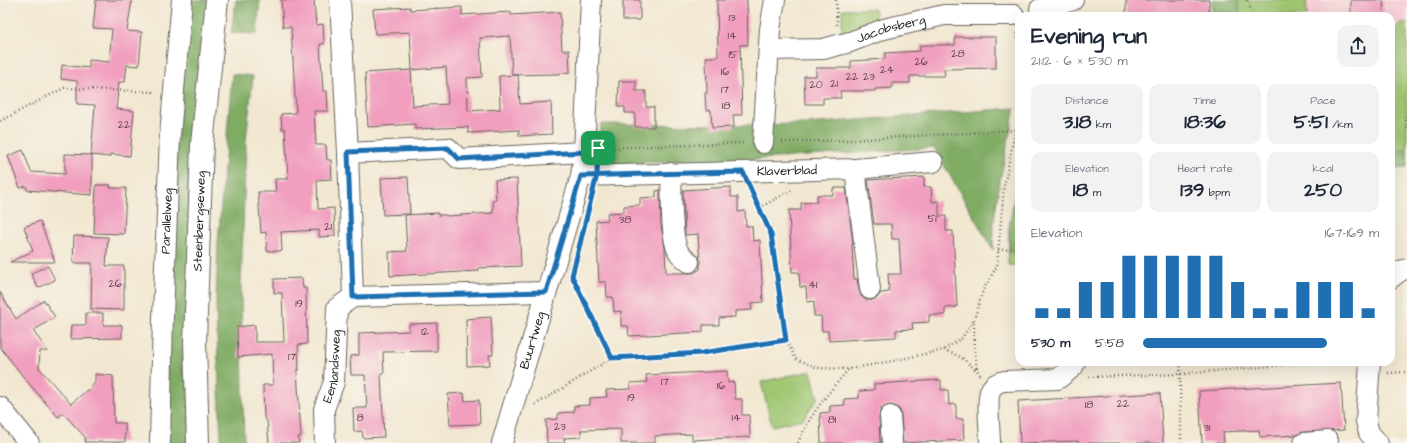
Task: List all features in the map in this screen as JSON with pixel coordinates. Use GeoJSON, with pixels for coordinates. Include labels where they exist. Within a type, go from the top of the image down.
{"type":"FeatureCollection","features":[{"type":"Feature","properties":{"kind":"main road","name":"Steenbergseweg"},"geometry":{"type":"LineString","coordinates":[[198,443],[195,342],[202,144],[217,0]]}},
{"type":"Feature","properties":{"kind":"street","name":"Parallelweg"},"geometry":{"type":"LineString","coordinates":[[160,443],[169,142],[182,0]]}},
{"type":"Feature","properties":{"kind":"street"},"geometry":{"type":"LineString","coordinates":[[340,0],[348,152],[353,297],[546,292]]}},
{"type":"Feature","properties":{"kind":"street","name":"Buurtweg"},"geometry":{"type":"LineString","coordinates":[[502,443],[581,176],[584,152],[591,0]]}},
{"type":"Feature","properties":{"kind":"street"},"geometry":{"type":"LineString","coordinates":[[763,143],[770,29],[775,0]]}},
{"type":"Feature","properties":{"kind":"street"},"geometry":{"type":"LineString","coordinates":[[1040,9],[1073,0]]}},
{"type":"Feature","properties":{"kind":"street","name":"Jacobsberg"},"geometry":{"type":"LineString","coordinates":[[769,50],[823,49],[884,29],[944,15],[1014,15]]}},
{"type":"Feature","properties":{"kind":"street"},"geometry":{"type":"LineString","coordinates":[[348,152],[448,148],[459,159],[584,152]]}},
{"type":"Feature","properties":{"kind":"street","name":"Klaverblad"},"geometry":{"type":"LineString","coordinates":[[581,176],[855,169],[933,162]]}},
{"type":"Feature","properties":{"kind":"street"},"geometry":{"type":"LineString","coordinates":[[855,169],[870,289]]}},
{"type":"Feature","properties":{"kind":"street"},"geometry":{"type":"LineString","coordinates":[[672,173],[675,240],[678,251],[689,262]]}},
{"type":"Feature","properties":{"kind":"street"},"geometry":{"type":"LineString","coordinates":[[1395,275],[1400,271],[1407,269]]}},
{"type":"Feature","properties":{"kind":"street","name":"Eenlandsweg"},"geometry":{"type":"LineString","coordinates":[[325,443],[324,409],[334,382],[337,308],[353,297]]}},
{"type":"Feature","properties":{"kind":"street"},"geometry":{"type":"LineString","coordinates":[[990,443],[988,399],[992,387],[996,383],[1004,381],[1058,378],[1073,366]]}},
{"type":"Feature","properties":{"kind":"street"},"geometry":{"type":"LineString","coordinates":[[1370,366],[1366,421],[1370,433],[1378,443]]}},
{"type":"Feature","properties":{"kind":"street"},"geometry":{"type":"LineString","coordinates":[[0,407],[29,443]]}},
{"type":"Feature","properties":{"kind":"street"},"geometry":{"type":"LineString","coordinates":[[890,416],[892,443]]}},
{"type":"Feature","properties":{"kind":"street"},"geometry":{"type":"LineString","coordinates":[[1304,443],[1328,441]]}},
{"type":"Feature","properties":{"kind":"path"},"geometry":{"type":"LineString","coordinates":[[836,0],[838,45]]}},
{"type":"Feature","properties":{"kind":"path"},"geometry":{"type":"LineString","coordinates":[[1248,0],[1252,12]]}},
{"type":"Feature","properties":{"kind":"path"},"geometry":{"type":"LineString","coordinates":[[0,122],[64,88],[173,93]]}},
{"type":"Feature","properties":{"kind":"path"},"geometry":{"type":"LineString","coordinates":[[1406,116],[1407,129]]}},
{"type":"Feature","properties":{"kind":"path"},"geometry":{"type":"LineString","coordinates":[[584,152],[598,148],[849,140],[1015,130]]}},
{"type":"Feature","properties":{"kind":"path"},"geometry":{"type":"LineString","coordinates":[[743,172],[771,234],[786,340],[796,359],[818,368],[850,369],[943,350],[962,338],[974,320],[983,290],[997,266],[1004,186],[1015,135]]}},
{"type":"Feature","properties":{"kind":"path"},"geometry":{"type":"LineString","coordinates":[[998,250],[1015,250]]}},
{"type":"Feature","properties":{"kind":"path"},"geometry":{"type":"LineString","coordinates":[[574,269],[572,276],[612,358]]}},
{"type":"Feature","properties":{"kind":"path"},"geometry":{"type":"LineString","coordinates":[[974,320],[977,370]]}},
{"type":"Feature","properties":{"kind":"path"},"geometry":{"type":"LineString","coordinates":[[536,405],[612,358],[702,353],[786,340]]}},
{"type":"Feature","properties":{"kind":"path"},"geometry":{"type":"LineString","coordinates":[[943,350],[961,357],[977,370],[987,385],[992,387]]}},
{"type":"Feature","properties":{"kind":"path"},"geometry":{"type":"LineString","coordinates":[[1181,366],[1180,374],[1181,443]]}},
{"type":"Feature","properties":{"kind":"path"},"geometry":{"type":"LineString","coordinates":[[1088,377],[1180,374],[1273,366]]}},
{"type":"Feature","properties":{"kind":"path"},"geometry":{"type":"LineString","coordinates":[[798,443],[805,427],[825,396],[850,369]]}},
{"type":"Feature","properties":{"kind":"shaded area"},"geometry":{"type":"Polygon","coordinates":[[[1247,0],[1407,0],[1407,55],[1395,54],[1395,12],[1252,12],[1247,0]]]}},
{"type":"Feature","properties":{"kind":"green space"},"geometry":{"type":"Polygon","coordinates":[[[188,0],[209,0],[188,443],[166,443],[169,251],[188,0]]]}},
{"type":"Feature","properties":{"kind":"green space"},"geometry":{"type":"Polygon","coordinates":[[[236,0],[260,0],[257,34],[231,33],[236,0]]]}},
{"type":"Feature","properties":{"kind":"green space"},"geometry":{"type":"Polygon","coordinates":[[[1212,0],[1238,0],[1240,12],[1212,12],[1212,0]]]}},
{"type":"Feature","properties":{"kind":"green space"},"geometry":{"type":"Polygon","coordinates":[[[1238,0],[1306,0],[1307,12],[1221,12],[1238,0]]]}},
{"type":"Feature","properties":{"kind":"green space"},"geometry":{"type":"Polygon","coordinates":[[[842,9],[875,9],[875,23],[842,35],[842,9]]]}},
{"type":"Feature","properties":{"kind":"green space"},"geometry":{"type":"Polygon","coordinates":[[[1401,23],[1407,23],[1407,165],[1395,166],[1395,31],[1401,23]]]}},
{"type":"Feature","properties":{"kind":"green space"},"geometry":{"type":"Polygon","coordinates":[[[232,74],[253,76],[246,140],[241,288],[244,443],[221,443],[216,306],[218,241],[232,74]]]}},
{"type":"Feature","properties":{"kind":"green space"},"geometry":{"type":"Polygon","coordinates":[[[1015,108],[1000,181],[993,226],[993,250],[934,148],[743,160],[598,164],[597,159],[601,124],[806,124],[1015,108]]]}},
{"type":"Feature","properties":{"kind":"green space"},"geometry":{"type":"Polygon","coordinates":[[[1407,150],[1407,167],[1395,168],[1395,151],[1407,150]]]}},
{"type":"Feature","properties":{"kind":"green space"},"geometry":{"type":"Polygon","coordinates":[[[1015,193],[1015,249],[1009,250],[1009,228],[1015,193]]]}},
{"type":"Feature","properties":{"kind":"green space"},"geometry":{"type":"Polygon","coordinates":[[[1015,199],[1015,265],[1008,265],[1009,228],[1015,199]]]}},
{"type":"Feature","properties":{"kind":"green space"},"geometry":{"type":"Polygon","coordinates":[[[811,371],[818,398],[803,419],[772,426],[761,382],[811,371]]]}},
{"type":"Feature","properties":{"kind":"building"},"geometry":{"type":"Polygon","coordinates":[[[96,0],[132,0],[127,31],[142,32],[139,66],[127,65],[125,82],[119,82],[116,109],[134,111],[130,156],[110,154],[110,157],[91,155],[95,105],[77,104],[77,81],[61,79],[62,65],[89,68],[89,60],[109,62],[112,29],[93,28],[96,0]]]}},
{"type":"Feature","properties":{"kind":"building"},"geometry":{"type":"Polygon","coordinates":[[[281,0],[314,0],[316,25],[323,24],[324,44],[320,44],[323,91],[327,91],[328,111],[314,111],[316,145],[326,145],[327,160],[331,160],[332,179],[317,180],[318,209],[334,208],[335,236],[319,237],[319,230],[281,232],[282,251],[267,251],[266,232],[261,233],[258,192],[276,192],[275,179],[288,179],[285,129],[282,129],[281,114],[296,113],[291,27],[283,27],[281,0]]]}},
{"type":"Feature","properties":{"kind":"building"},"geometry":{"type":"Polygon","coordinates":[[[623,0],[640,0],[640,20],[623,20],[623,0]]]}},
{"type":"Feature","properties":{"kind":"building"},"geometry":{"type":"Polygon","coordinates":[[[717,0],[747,0],[748,45],[740,45],[742,115],[733,115],[734,127],[712,128],[711,110],[706,110],[706,57],[718,57],[717,0]]]}},
{"type":"Feature","properties":{"kind":"building"},"geometry":{"type":"Polygon","coordinates":[[[1126,0],[1209,0],[1209,12],[1126,12],[1126,0]]]}},
{"type":"Feature","properties":{"kind":"building"},"geometry":{"type":"Polygon","coordinates":[[[1351,0],[1383,0],[1384,12],[1351,12],[1351,0]]]}},
{"type":"Feature","properties":{"kind":"building"},"geometry":{"type":"Polygon","coordinates":[[[410,7],[410,10],[462,7],[462,15],[511,12],[511,15],[560,12],[562,50],[569,50],[570,72],[557,74],[512,75],[510,36],[480,38],[482,77],[467,78],[468,111],[500,109],[499,76],[518,75],[520,104],[551,102],[552,134],[519,136],[519,130],[468,133],[468,127],[415,129],[415,124],[368,127],[365,73],[411,70],[413,106],[448,104],[446,67],[412,70],[410,32],[375,34],[373,9],[410,7]]]}},
{"type":"Feature","properties":{"kind":"building"},"geometry":{"type":"Polygon","coordinates":[[[955,37],[996,37],[996,68],[944,69],[945,76],[910,76],[910,83],[892,83],[892,88],[875,89],[875,91],[840,91],[841,98],[823,98],[823,104],[805,104],[804,76],[816,76],[816,68],[851,68],[851,61],[885,59],[885,53],[920,51],[920,45],[955,45],[955,37]]]}},
{"type":"Feature","properties":{"kind":"building"},"geometry":{"type":"Polygon","coordinates":[[[619,81],[636,81],[636,91],[646,91],[646,107],[654,107],[654,127],[635,127],[635,113],[625,113],[625,107],[618,107],[619,81]]]}},
{"type":"Feature","properties":{"kind":"building"},"geometry":{"type":"Polygon","coordinates":[[[23,150],[31,172],[65,174],[65,154],[92,155],[92,195],[27,190],[26,186],[20,188],[8,156],[23,150]]]}},
{"type":"Feature","properties":{"kind":"building"},"geometry":{"type":"Polygon","coordinates":[[[408,177],[410,214],[383,215],[381,178],[408,177]]]}},
{"type":"Feature","properties":{"kind":"building"},"geometry":{"type":"Polygon","coordinates":[[[924,177],[924,187],[931,187],[932,202],[939,201],[939,216],[946,216],[946,231],[953,231],[957,307],[945,308],[945,315],[929,315],[929,322],[912,323],[913,329],[896,330],[896,337],[829,341],[828,331],[822,331],[821,316],[814,316],[814,301],[807,302],[806,287],[800,287],[799,272],[792,272],[789,210],[801,210],[801,203],[817,202],[817,195],[833,195],[833,188],[846,188],[853,244],[854,279],[857,279],[861,296],[866,300],[872,300],[877,298],[881,293],[889,292],[888,274],[901,274],[899,239],[892,239],[891,224],[874,224],[868,180],[924,177]]]}},
{"type":"Feature","properties":{"kind":"building"},"geometry":{"type":"Polygon","coordinates":[[[517,179],[521,266],[478,268],[479,271],[390,276],[389,252],[407,251],[405,215],[438,213],[438,215],[447,216],[493,213],[493,200],[496,200],[495,180],[517,179]]]}},
{"type":"Feature","properties":{"kind":"building"},"geometry":{"type":"Polygon","coordinates":[[[96,185],[111,185],[110,188],[126,188],[124,234],[94,233],[96,185]]]}},
{"type":"Feature","properties":{"kind":"building"},"geometry":{"type":"Polygon","coordinates":[[[731,187],[731,197],[738,197],[738,212],[745,211],[746,226],[752,226],[753,241],[760,240],[763,302],[751,303],[752,310],[735,311],[735,317],[719,318],[719,325],[703,325],[703,332],[629,336],[628,326],[621,326],[621,311],[614,312],[613,297],[607,297],[606,282],[599,282],[596,221],[608,220],[607,213],[624,212],[624,206],[640,205],[640,198],[656,197],[656,191],[660,190],[661,225],[665,248],[666,273],[694,273],[700,269],[698,234],[685,235],[683,190],[731,187]]]}},
{"type":"Feature","properties":{"kind":"building"},"geometry":{"type":"Polygon","coordinates":[[[40,221],[55,262],[10,262],[33,251],[24,227],[40,221]]]}},
{"type":"Feature","properties":{"kind":"building"},"geometry":{"type":"Polygon","coordinates":[[[74,236],[108,237],[106,266],[124,266],[124,310],[91,309],[92,263],[73,263],[74,236]]]}},
{"type":"Feature","properties":{"kind":"building"},"geometry":{"type":"Polygon","coordinates":[[[48,266],[55,280],[38,288],[31,273],[48,266]]]}},
{"type":"Feature","properties":{"kind":"building"},"geometry":{"type":"Polygon","coordinates":[[[302,278],[303,288],[306,288],[307,344],[298,345],[299,370],[297,370],[301,437],[298,437],[299,443],[269,443],[267,421],[264,418],[263,385],[273,385],[272,354],[238,357],[237,327],[255,325],[255,342],[284,342],[282,293],[274,293],[274,279],[302,278]]]}},
{"type":"Feature","properties":{"kind":"building"},"geometry":{"type":"Polygon","coordinates":[[[0,292],[16,319],[44,300],[55,317],[33,331],[48,351],[40,351],[39,368],[71,404],[87,390],[91,390],[91,385],[95,383],[95,374],[113,376],[114,423],[125,423],[125,442],[85,442],[85,437],[63,413],[58,417],[25,379],[0,347],[0,292]]]}},
{"type":"Feature","properties":{"kind":"building"},"geometry":{"type":"Polygon","coordinates":[[[86,313],[103,313],[103,325],[122,325],[122,338],[70,339],[71,325],[86,325],[86,313]]]}},
{"type":"Feature","properties":{"kind":"building"},"geometry":{"type":"Polygon","coordinates":[[[491,317],[493,355],[489,355],[490,365],[467,366],[466,319],[491,317]]]}},
{"type":"Feature","properties":{"kind":"building"},"geometry":{"type":"Polygon","coordinates":[[[437,323],[437,351],[383,352],[384,374],[381,374],[384,437],[363,438],[362,431],[354,432],[353,408],[367,408],[365,375],[351,375],[350,356],[359,355],[359,333],[409,331],[409,324],[437,323]]]}},
{"type":"Feature","properties":{"kind":"building"},"geometry":{"type":"Polygon","coordinates":[[[727,371],[728,383],[734,382],[735,399],[742,399],[742,415],[749,415],[750,437],[692,440],[692,434],[655,436],[655,443],[621,443],[621,429],[581,430],[581,437],[564,438],[565,443],[547,443],[546,420],[558,419],[558,413],[574,412],[574,406],[590,405],[590,398],[607,397],[606,390],[631,389],[630,383],[647,382],[646,375],[727,371]]]}},
{"type":"Feature","properties":{"kind":"building"},"geometry":{"type":"Polygon","coordinates":[[[941,380],[941,390],[948,390],[949,405],[956,404],[956,419],[963,419],[964,440],[903,443],[900,410],[895,406],[890,405],[883,407],[880,411],[880,443],[821,443],[820,413],[830,412],[830,406],[845,405],[844,399],[859,398],[859,391],[874,390],[874,384],[941,380]]]}},
{"type":"Feature","properties":{"kind":"building"},"geometry":{"type":"Polygon","coordinates":[[[1341,383],[1344,430],[1303,432],[1296,435],[1260,437],[1259,430],[1223,432],[1224,443],[1202,443],[1199,391],[1341,383]]]}},
{"type":"Feature","properties":{"kind":"building"},"geometry":{"type":"Polygon","coordinates":[[[464,393],[465,401],[479,400],[480,424],[450,425],[448,394],[464,393]]]}},
{"type":"Feature","properties":{"kind":"building"},"geometry":{"type":"Polygon","coordinates":[[[1160,393],[1163,443],[1078,443],[1078,441],[1020,443],[1018,401],[1160,393]]]}},
{"type":"Feature","properties":{"kind":"route"},"geometry":{"type":"LineString","coordinates":[[598,148],[584,152],[459,159],[448,148],[348,152],[353,297],[546,292],[581,176],[597,175],[672,173],[743,172],[771,234],[786,340],[702,353],[612,358],[572,276],[597,175],[598,148]]}}]}
